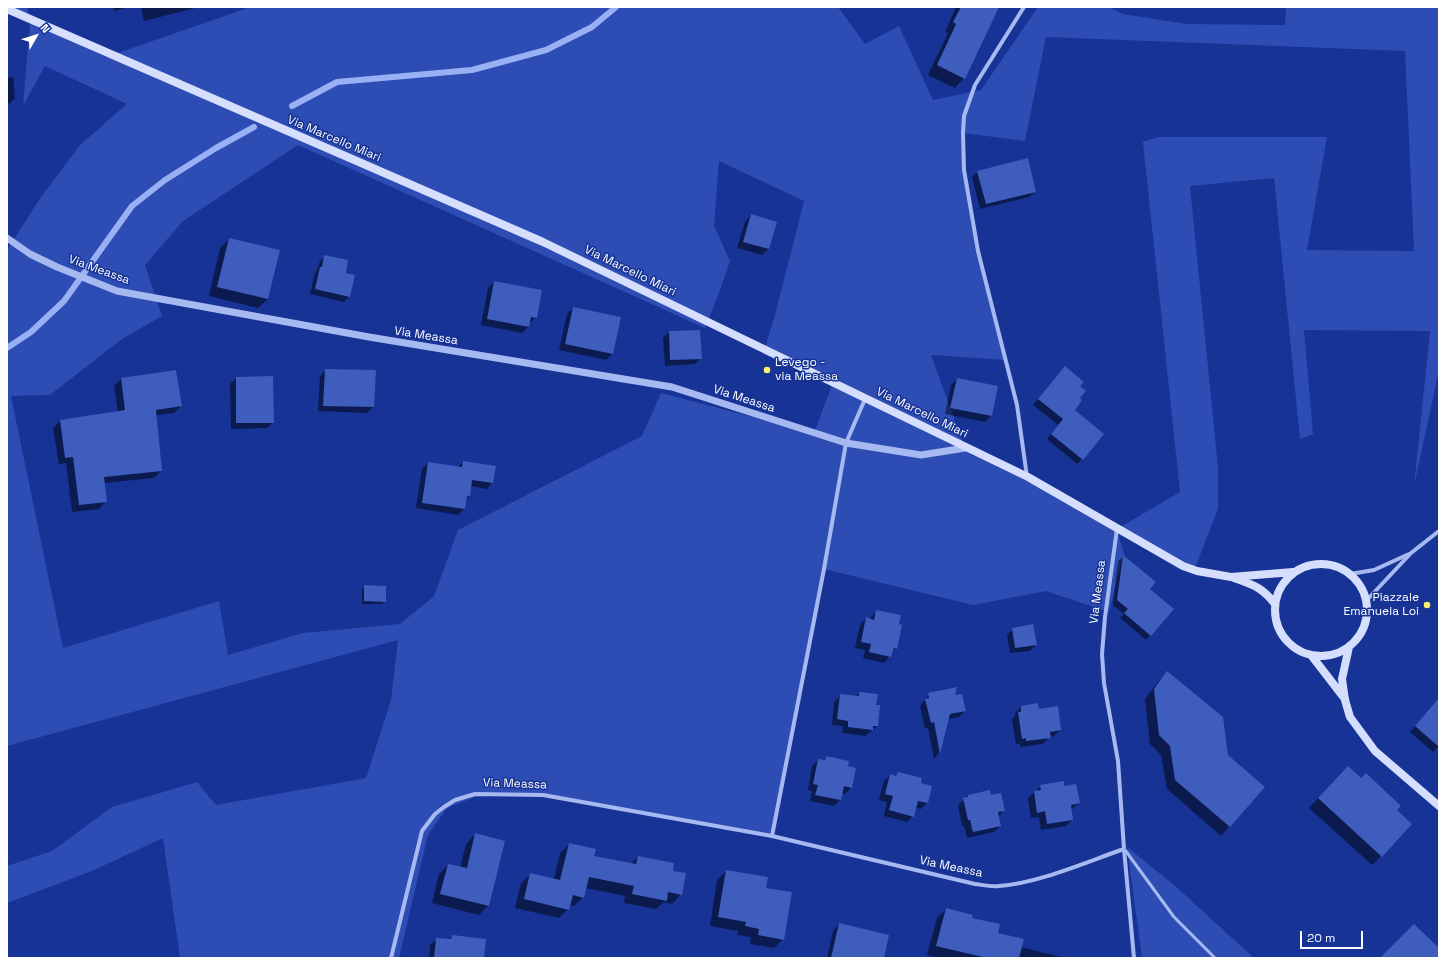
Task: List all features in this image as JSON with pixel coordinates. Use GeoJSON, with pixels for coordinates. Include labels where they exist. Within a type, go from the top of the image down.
{"type":"FeatureCollection","features":[{"type":"Feature","properties":{"kind":"main road","name":"Via Marcello Miari"},"geometry":{"type":"LineString","coordinates":[[7,9],[543,242],[1028,478],[1117,530],[1183,566],[1197,572],[1231,577],[1257,587],[1267,594],[1275,604]]}},
{"type":"Feature","properties":{"kind":"main road","name":"Via Marcello Miari"},"geometry":{"type":"LineString","coordinates":[[1322,563],[1337,566],[1350,574],[1360,585],[1367,600],[1368,613],[1365,626],[1349,647],[1337,653],[1324,656],[1311,655],[1298,650],[1287,642],[1279,631],[1275,618],[1275,604],[1278,592],[1284,581],[1293,572],[1307,565],[1322,563]]}},
{"type":"Feature","properties":{"kind":"main road","name":"Via Marcello Miari"},"geometry":{"type":"LineString","coordinates":[[1231,577],[1293,572]]}},
{"type":"Feature","properties":{"kind":"main road","name":"Via Marcello Miari"},"geometry":{"type":"LineString","coordinates":[[1349,647],[1342,679],[1345,700],[1350,717],[1374,751],[1439,806]]}},
{"type":"Feature","properties":{"kind":"main road","name":"Via Marcello Miari"},"geometry":{"type":"LineString","coordinates":[[1311,655],[1345,700]]}},
{"type":"Feature","properties":{"kind":"street"},"geometry":{"type":"LineString","coordinates":[[1024,7],[975,86],[964,116],[962,133],[964,170],[978,251],[1017,405],[1028,478]]}},
{"type":"Feature","properties":{"kind":"street","name":"Via Meassa"},"geometry":{"type":"LineString","coordinates":[[7,238],[30,254],[57,267],[117,291],[369,337],[672,387],[846,443],[921,455],[965,448]]}},
{"type":"Feature","properties":{"kind":"street"},"geometry":{"type":"LineString","coordinates":[[772,836],[824,569],[846,443],[865,399]]}},
{"type":"Feature","properties":{"kind":"street","name":"Via Meassa"},"geometry":{"type":"LineString","coordinates":[[1117,530],[1105,617],[1102,654],[1104,684],[1118,761],[1134,958]]}},
{"type":"Feature","properties":{"kind":"street"},"geometry":{"type":"LineString","coordinates":[[1367,600],[1411,553],[1439,531]]}},
{"type":"Feature","properties":{"kind":"street"},"geometry":{"type":"LineString","coordinates":[[1350,574],[1374,570],[1411,553]]}},
{"type":"Feature","properties":{"kind":"street","name":"Via Meassa"},"geometry":{"type":"LineString","coordinates":[[391,958],[422,831],[435,814],[444,806],[455,800],[475,794],[543,795],[772,836],[975,884],[998,886],[1022,883],[1050,875],[1124,849]]}},
{"type":"Feature","properties":{"kind":"lane"},"geometry":{"type":"LineString","coordinates":[[1124,849],[1174,917],[1215,958]]}},
{"type":"Feature","properties":{"kind":"shaded area"},"geometry":{"type":"Polygon","coordinates":[[[7,7],[27,7],[30,23],[7,7]]]}},
{"type":"Feature","properties":{"kind":"shaded area"},"geometry":{"type":"Polygon","coordinates":[[[246,7],[838,7],[865,44],[899,26],[933,100],[981,90],[1038,7],[1109,7],[1123,14],[1187,24],[1285,25],[1286,7],[1439,7],[1439,370],[1414,486],[1430,331],[1304,330],[1313,434],[1300,439],[1274,178],[1190,186],[1218,467],[1218,509],[1193,573],[1117,530],[1125,557],[1122,560],[1109,612],[1046,591],[973,605],[824,569],[772,836],[543,795],[477,796],[447,808],[428,835],[399,958],[180,958],[163,838],[92,871],[7,903],[7,866],[52,851],[112,807],[197,782],[216,805],[366,778],[391,700],[398,640],[7,746],[7,250],[41,197],[80,145],[127,104],[45,66],[23,106],[30,23],[106,57],[245,9],[246,7]],[[1046,37],[1025,141],[963,133],[963,151],[978,251],[1006,360],[931,355],[965,448],[1117,529],[1180,492],[1143,142],[1158,137],[1327,137],[1307,250],[1414,251],[1405,51],[1046,37]],[[298,145],[183,221],[145,265],[162,316],[122,339],[50,395],[11,396],[63,648],[219,601],[228,655],[303,633],[400,624],[434,596],[458,530],[642,436],[661,393],[814,433],[832,385],[763,354],[775,315],[804,201],[719,161],[714,226],[730,261],[705,328],[298,145]]]}},
{"type":"Feature","properties":{"kind":"shaded area"},"geometry":{"type":"Polygon","coordinates":[[[1127,847],[1174,885],[1254,958],[1142,958],[1127,847]]]}},
{"type":"Feature","properties":{"kind":"building"},"geometry":{"type":"Polygon","coordinates":[[[961,7],[999,7],[965,79],[937,65],[956,24],[953,22],[961,7]]]}},
{"type":"Feature","properties":{"kind":"building"},"geometry":{"type":"Polygon","coordinates":[[[1028,158],[1036,192],[986,204],[977,171],[1028,158]]]}},
{"type":"Feature","properties":{"kind":"building"},"geometry":{"type":"Polygon","coordinates":[[[751,214],[777,222],[769,249],[743,242],[751,214]]]}},
{"type":"Feature","properties":{"kind":"building"},"geometry":{"type":"Polygon","coordinates":[[[229,238],[280,250],[268,299],[217,287],[229,238]]]}},
{"type":"Feature","properties":{"kind":"building"},"geometry":{"type":"Polygon","coordinates":[[[324,255],[348,260],[346,273],[355,275],[350,297],[315,289],[324,255]]]}},
{"type":"Feature","properties":{"kind":"building"},"geometry":{"type":"Polygon","coordinates":[[[494,281],[542,290],[537,318],[531,317],[529,327],[487,319],[494,281]]]}},
{"type":"Feature","properties":{"kind":"building"},"geometry":{"type":"Polygon","coordinates":[[[573,307],[621,317],[613,354],[565,344],[573,307]]]}},
{"type":"Feature","properties":{"kind":"building"},"geometry":{"type":"Polygon","coordinates":[[[700,330],[702,359],[670,360],[669,331],[700,330]]]}},
{"type":"Feature","properties":{"kind":"building"},"geometry":{"type":"Polygon","coordinates":[[[1065,366],[1084,382],[1080,386],[1086,391],[1080,398],[1082,400],[1075,410],[1104,434],[1083,460],[1051,434],[1063,419],[1038,399],[1065,366]]]}},
{"type":"Feature","properties":{"kind":"building"},"geometry":{"type":"Polygon","coordinates":[[[325,369],[376,370],[374,407],[323,406],[325,369]]]}},
{"type":"Feature","properties":{"kind":"building"},"geometry":{"type":"Polygon","coordinates":[[[176,370],[182,406],[156,410],[162,471],[104,477],[107,502],[79,505],[73,457],[65,458],[60,420],[125,410],[121,378],[176,370]]]}},
{"type":"Feature","properties":{"kind":"building"},"geometry":{"type":"Polygon","coordinates":[[[273,376],[274,423],[236,423],[236,377],[273,376]]]}},
{"type":"Feature","properties":{"kind":"building"},"geometry":{"type":"Polygon","coordinates":[[[957,378],[998,386],[992,416],[950,408],[957,378]]]}},
{"type":"Feature","properties":{"kind":"building"},"geometry":{"type":"Polygon","coordinates":[[[463,461],[496,466],[493,483],[472,480],[470,496],[467,496],[465,509],[422,503],[428,462],[462,467],[463,461]]]}},
{"type":"Feature","properties":{"kind":"building"},"geometry":{"type":"Polygon","coordinates":[[[1123,555],[1156,582],[1150,589],[1174,609],[1151,636],[1124,613],[1128,609],[1117,600],[1123,555]]]}},
{"type":"Feature","properties":{"kind":"building"},"geometry":{"type":"Polygon","coordinates":[[[364,585],[386,586],[386,602],[364,601],[364,585]]]}},
{"type":"Feature","properties":{"kind":"building"},"geometry":{"type":"Polygon","coordinates":[[[876,610],[901,615],[899,624],[902,625],[897,649],[894,648],[891,657],[869,652],[871,644],[861,642],[866,617],[874,620],[876,610]]]}},
{"type":"Feature","properties":{"kind":"building"},"geometry":{"type":"Polygon","coordinates":[[[1033,624],[1037,645],[1015,648],[1012,628],[1033,624]]]}},
{"type":"Feature","properties":{"kind":"building"},"geometry":{"type":"Polygon","coordinates":[[[1167,671],[1223,717],[1228,755],[1265,787],[1230,827],[1175,780],[1170,746],[1159,735],[1154,689],[1167,671]]]}},
{"type":"Feature","properties":{"kind":"building"},"geometry":{"type":"Polygon","coordinates":[[[957,687],[955,695],[962,694],[966,711],[950,714],[940,754],[934,722],[931,723],[925,699],[929,698],[928,693],[957,687]]]}},
{"type":"Feature","properties":{"kind":"building"},"geometry":{"type":"Polygon","coordinates":[[[859,692],[878,694],[876,705],[880,705],[878,726],[873,726],[873,730],[848,727],[848,721],[837,719],[840,694],[859,696],[859,692]]]}},
{"type":"Feature","properties":{"kind":"building"},"geometry":{"type":"Polygon","coordinates":[[[1439,698],[1439,747],[1415,726],[1439,698]]]}},
{"type":"Feature","properties":{"kind":"building"},"geometry":{"type":"Polygon","coordinates":[[[1038,703],[1039,709],[1058,706],[1061,730],[1050,732],[1051,738],[1026,741],[1026,738],[1022,739],[1018,712],[1021,712],[1021,706],[1038,703]]]}},
{"type":"Feature","properties":{"kind":"building"},"geometry":{"type":"Polygon","coordinates":[[[826,756],[849,761],[848,766],[856,768],[852,788],[844,786],[841,800],[815,795],[818,785],[813,784],[818,759],[825,760],[826,756]]]}},
{"type":"Feature","properties":{"kind":"building"},"geometry":{"type":"Polygon","coordinates":[[[1348,766],[1361,778],[1366,773],[1401,806],[1397,810],[1412,824],[1382,857],[1318,798],[1348,766]]]}},
{"type":"Feature","properties":{"kind":"building"},"geometry":{"type":"Polygon","coordinates":[[[898,772],[922,778],[921,783],[932,786],[928,803],[918,801],[914,817],[889,810],[893,796],[885,794],[890,774],[896,776],[898,772]]]}},
{"type":"Feature","properties":{"kind":"building"},"geometry":{"type":"Polygon","coordinates":[[[1064,781],[1064,786],[1076,784],[1080,803],[1071,805],[1073,820],[1047,824],[1045,811],[1037,813],[1034,791],[1041,790],[1040,785],[1064,781]]]}},
{"type":"Feature","properties":{"kind":"building"},"geometry":{"type":"Polygon","coordinates":[[[990,790],[991,795],[1001,793],[1005,811],[998,812],[1001,826],[973,832],[970,820],[968,820],[963,798],[968,797],[968,795],[990,790]]]}},
{"type":"Feature","properties":{"kind":"building"},"geometry":{"type":"Polygon","coordinates":[[[475,833],[505,841],[489,906],[440,894],[448,864],[467,868],[475,833]]]}},
{"type":"Feature","properties":{"kind":"building"},"geometry":{"type":"Polygon","coordinates":[[[569,843],[596,849],[594,856],[636,864],[638,856],[674,863],[673,871],[686,873],[682,895],[668,892],[667,901],[632,894],[634,886],[589,877],[584,898],[573,895],[569,910],[524,899],[530,873],[560,880],[569,843]]]}},
{"type":"Feature","properties":{"kind":"building"},"geometry":{"type":"Polygon","coordinates":[[[726,870],[768,877],[766,888],[792,892],[784,940],[758,935],[759,929],[745,926],[746,922],[718,917],[726,870]]]}},
{"type":"Feature","properties":{"kind":"building"},"geometry":{"type":"Polygon","coordinates":[[[946,908],[973,915],[972,918],[1000,924],[998,933],[1024,939],[1019,958],[987,958],[936,946],[946,908]]]}},
{"type":"Feature","properties":{"kind":"building"},"geometry":{"type":"Polygon","coordinates":[[[839,923],[889,935],[884,958],[831,958],[839,923]]]}},
{"type":"Feature","properties":{"kind":"building"},"geometry":{"type":"Polygon","coordinates":[[[1414,924],[1439,948],[1439,958],[1380,958],[1414,924]]]}},
{"type":"Feature","properties":{"kind":"building"},"geometry":{"type":"Polygon","coordinates":[[[452,935],[486,939],[484,958],[434,958],[436,938],[451,939],[452,935]]]}},
{"type":"Feature","properties":{"kind":"waterway"},"geometry":{"type":"LineString","coordinates":[[292,106],[337,82],[472,70],[546,50],[592,27],[616,7]]}},
{"type":"Feature","properties":{"kind":"waterway"},"geometry":{"type":"LineString","coordinates":[[7,348],[31,332],[64,301],[132,206],[165,180],[216,148],[254,127]]}},
{"type":"Feature","properties":{"kind":"place","name":"Levego - via Meassa"},"geometry":{"type":"Point","coordinates":[767,370]}},
{"type":"Feature","properties":{"kind":"place","name":"Piazzale Emanuela Loi"},"geometry":{"type":"Point","coordinates":[1427,605]}}]}
